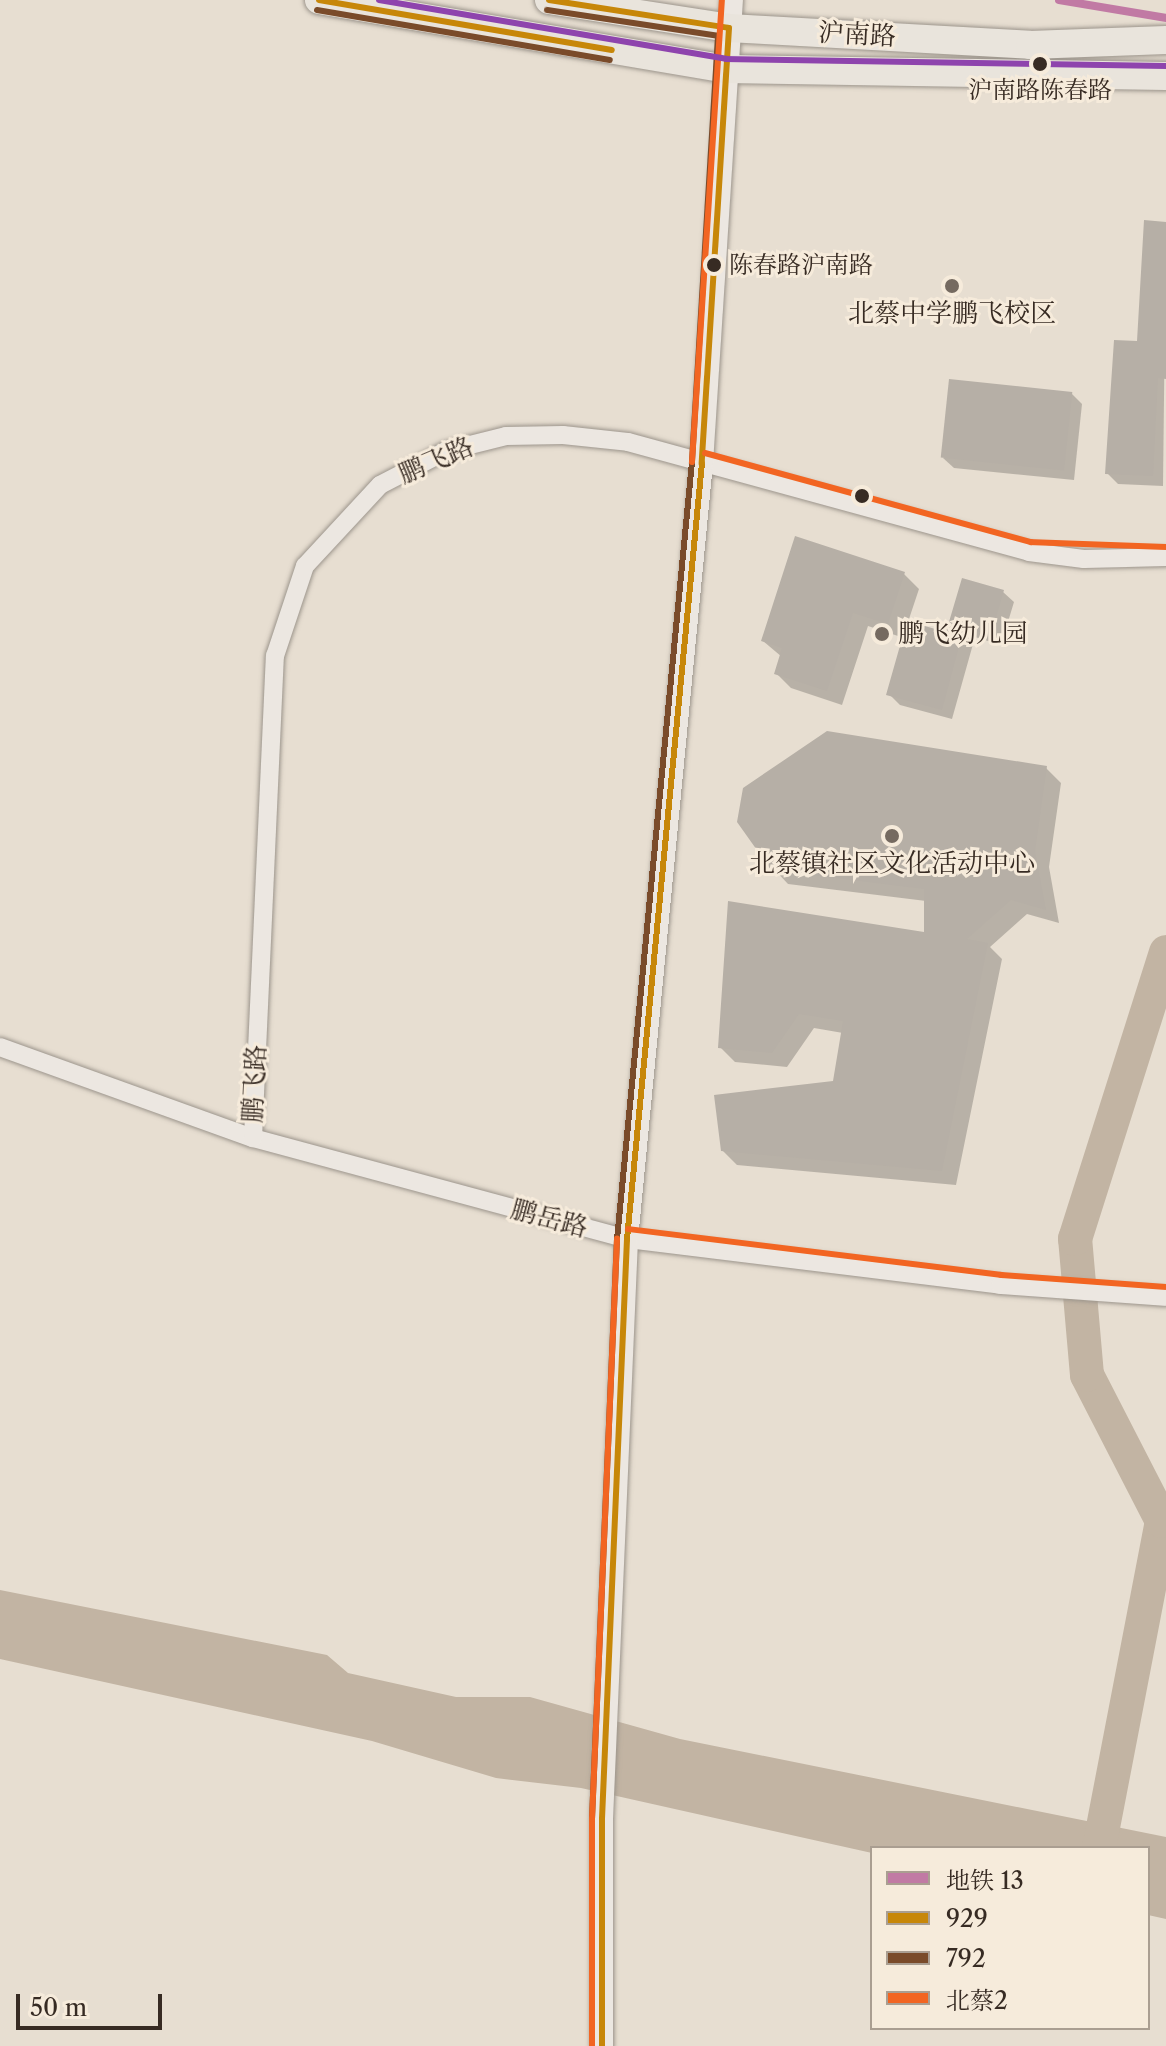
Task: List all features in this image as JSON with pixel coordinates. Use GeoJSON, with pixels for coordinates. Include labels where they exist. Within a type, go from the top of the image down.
{"type":"FeatureCollection","features":[{"type":"Feature","properties":{"kind":"main road","name":"沪南路"},"geometry":{"type":"LineString","coordinates":[[319,0],[725,69],[1166,76]]}},
{"type":"Feature","properties":{"kind":"main road","name":"沪南路"},"geometry":{"type":"LineString","coordinates":[[549,0],[730,14],[1030,45],[1166,40]]}},
{"type":"Feature","properties":{"kind":"street"},"geometry":{"type":"LineString","coordinates":[[602,2046],[602,1819],[627,1239],[702,463],[730,14]]}},
{"type":"Feature","properties":{"kind":"street","name":"鹏飞路"},"geometry":{"type":"LineString","coordinates":[[253,1138],[275,656],[305,566],[380,485],[446,451],[506,436],[563,435],[628,442],[1029,552],[1166,557]]}},
{"type":"Feature","properties":{"kind":"street","name":"鹏岳路"},"geometry":{"type":"LineString","coordinates":[[0,1047],[253,1138],[627,1239],[1000,1285],[1125,1297],[1166,1297]]}},
{"type":"Feature","properties":{"kind":"shaded area"},"geometry":{"type":"Polygon","coordinates":[[[0,1590],[327,1655],[348,1673],[456,1697],[530,1697],[680,1739],[1166,1837],[1166,1919],[1150,1915],[1150,1846],[870,1846],[870,1853],[581,1788],[496,1778],[372,1741],[0,1659],[0,1590]]]}},
{"type":"Feature","properties":{"kind":"building"},"geometry":{"type":"Polygon","coordinates":[[[1144,220],[1166,222],[1166,379],[1158,378],[1153,476],[1105,474],[1114,340],[1137,341],[1144,220]]]}},
{"type":"Feature","properties":{"kind":"building"},"geometry":{"type":"Polygon","coordinates":[[[949,379],[1072,392],[1064,471],[941,458],[949,379]]]}},
{"type":"Feature","properties":{"kind":"building"},"geometry":{"type":"Polygon","coordinates":[[[795,536],[905,572],[888,624],[853,613],[827,691],[774,674],[782,648],[761,641],[795,536]]]}},
{"type":"Feature","properties":{"kind":"building"},"geometry":{"type":"Polygon","coordinates":[[[962,578],[1004,590],[991,635],[964,628],[942,710],[886,695],[907,621],[946,632],[962,578]]]}},
{"type":"Feature","properties":{"kind":"building"},"geometry":{"type":"Polygon","coordinates":[[[827,731],[1047,766],[1035,851],[1046,910],[1011,900],[967,939],[988,943],[942,1171],[721,1151],[714,1095],[833,1081],[843,1021],[799,1014],[772,1053],[718,1048],[728,901],[924,932],[924,889],[771,870],[737,822],[743,788],[827,731]]]}},
{"type":"Feature","properties":{"kind":"waterway"},"geometry":{"type":"LineString","coordinates":[[1099,1846],[1162,1521],[1087,1375],[1075,1239],[1166,952]]}},
{"type":"Feature","properties":{"kind":"metro line","name":"13"},"geometry":{"type":"LineString","coordinates":[[1059,0],[1166,18]]}},
{"type":"Feature","properties":{"kind":"transit line","name":"929"},"geometry":{"type":"LineString","coordinates":[[319,0],[612,50]]}},
{"type":"Feature","properties":{"kind":"transit line"},"geometry":{"type":"LineString","coordinates":[[379,0],[726,59],[1166,66]]}},
{"type":"Feature","properties":{"kind":"transit line","name":"929"},"geometry":{"type":"LineString","coordinates":[[549,0],[729,28],[702,463],[627,1239],[602,1819],[602,2046]]}},
{"type":"Feature","properties":{"kind":"transit line","name":"北蔡2"},"geometry":{"type":"LineString","coordinates":[[692,462],[722,0]]}},
{"type":"Feature","properties":{"kind":"transit line","name":"792"},"geometry":{"type":"LineString","coordinates":[[317,10],[610,60]]}},
{"type":"Feature","properties":{"kind":"transit line","name":"792"},"geometry":{"type":"LineString","coordinates":[[547,10],[718,36],[692,462],[617,1239],[592,1819],[592,2046]]}},
{"type":"Feature","properties":{"kind":"transit line","name":"北蔡2"},"geometry":{"type":"LineString","coordinates":[[705,453],[1031,542],[1166,547]]}},
{"type":"Feature","properties":{"kind":"transit line","name":"北蔡2"},"geometry":{"type":"LineString","coordinates":[[628,1229],[1001,1275],[1166,1287]]}},
{"type":"Feature","properties":{"kind":"transit line","name":"北蔡2"},"geometry":{"type":"LineString","coordinates":[[592,2046],[592,1819],[617,1239]]}},
{"type":"Feature","properties":{"kind":"place","name":"沪南路陈春路"},"geometry":{"type":"Point","coordinates":[1040,64]}},
{"type":"Feature","properties":{"kind":"place","name":"陈春路沪南路"},"geometry":{"type":"Point","coordinates":[714,265]}},
{"type":"Feature","properties":{"kind":"place","name":"北蔡中学鹏飞校区"},"geometry":{"type":"Point","coordinates":[952,286]}},
{"type":"Feature","properties":{"kind":"place","name":"鹏飞幼儿园"},"geometry":{"type":"Point","coordinates":[882,634]}},
{"type":"Feature","properties":{"kind":"place","name":"北蔡镇社区文化活动中心"},"geometry":{"type":"Point","coordinates":[892,836]}}]}
